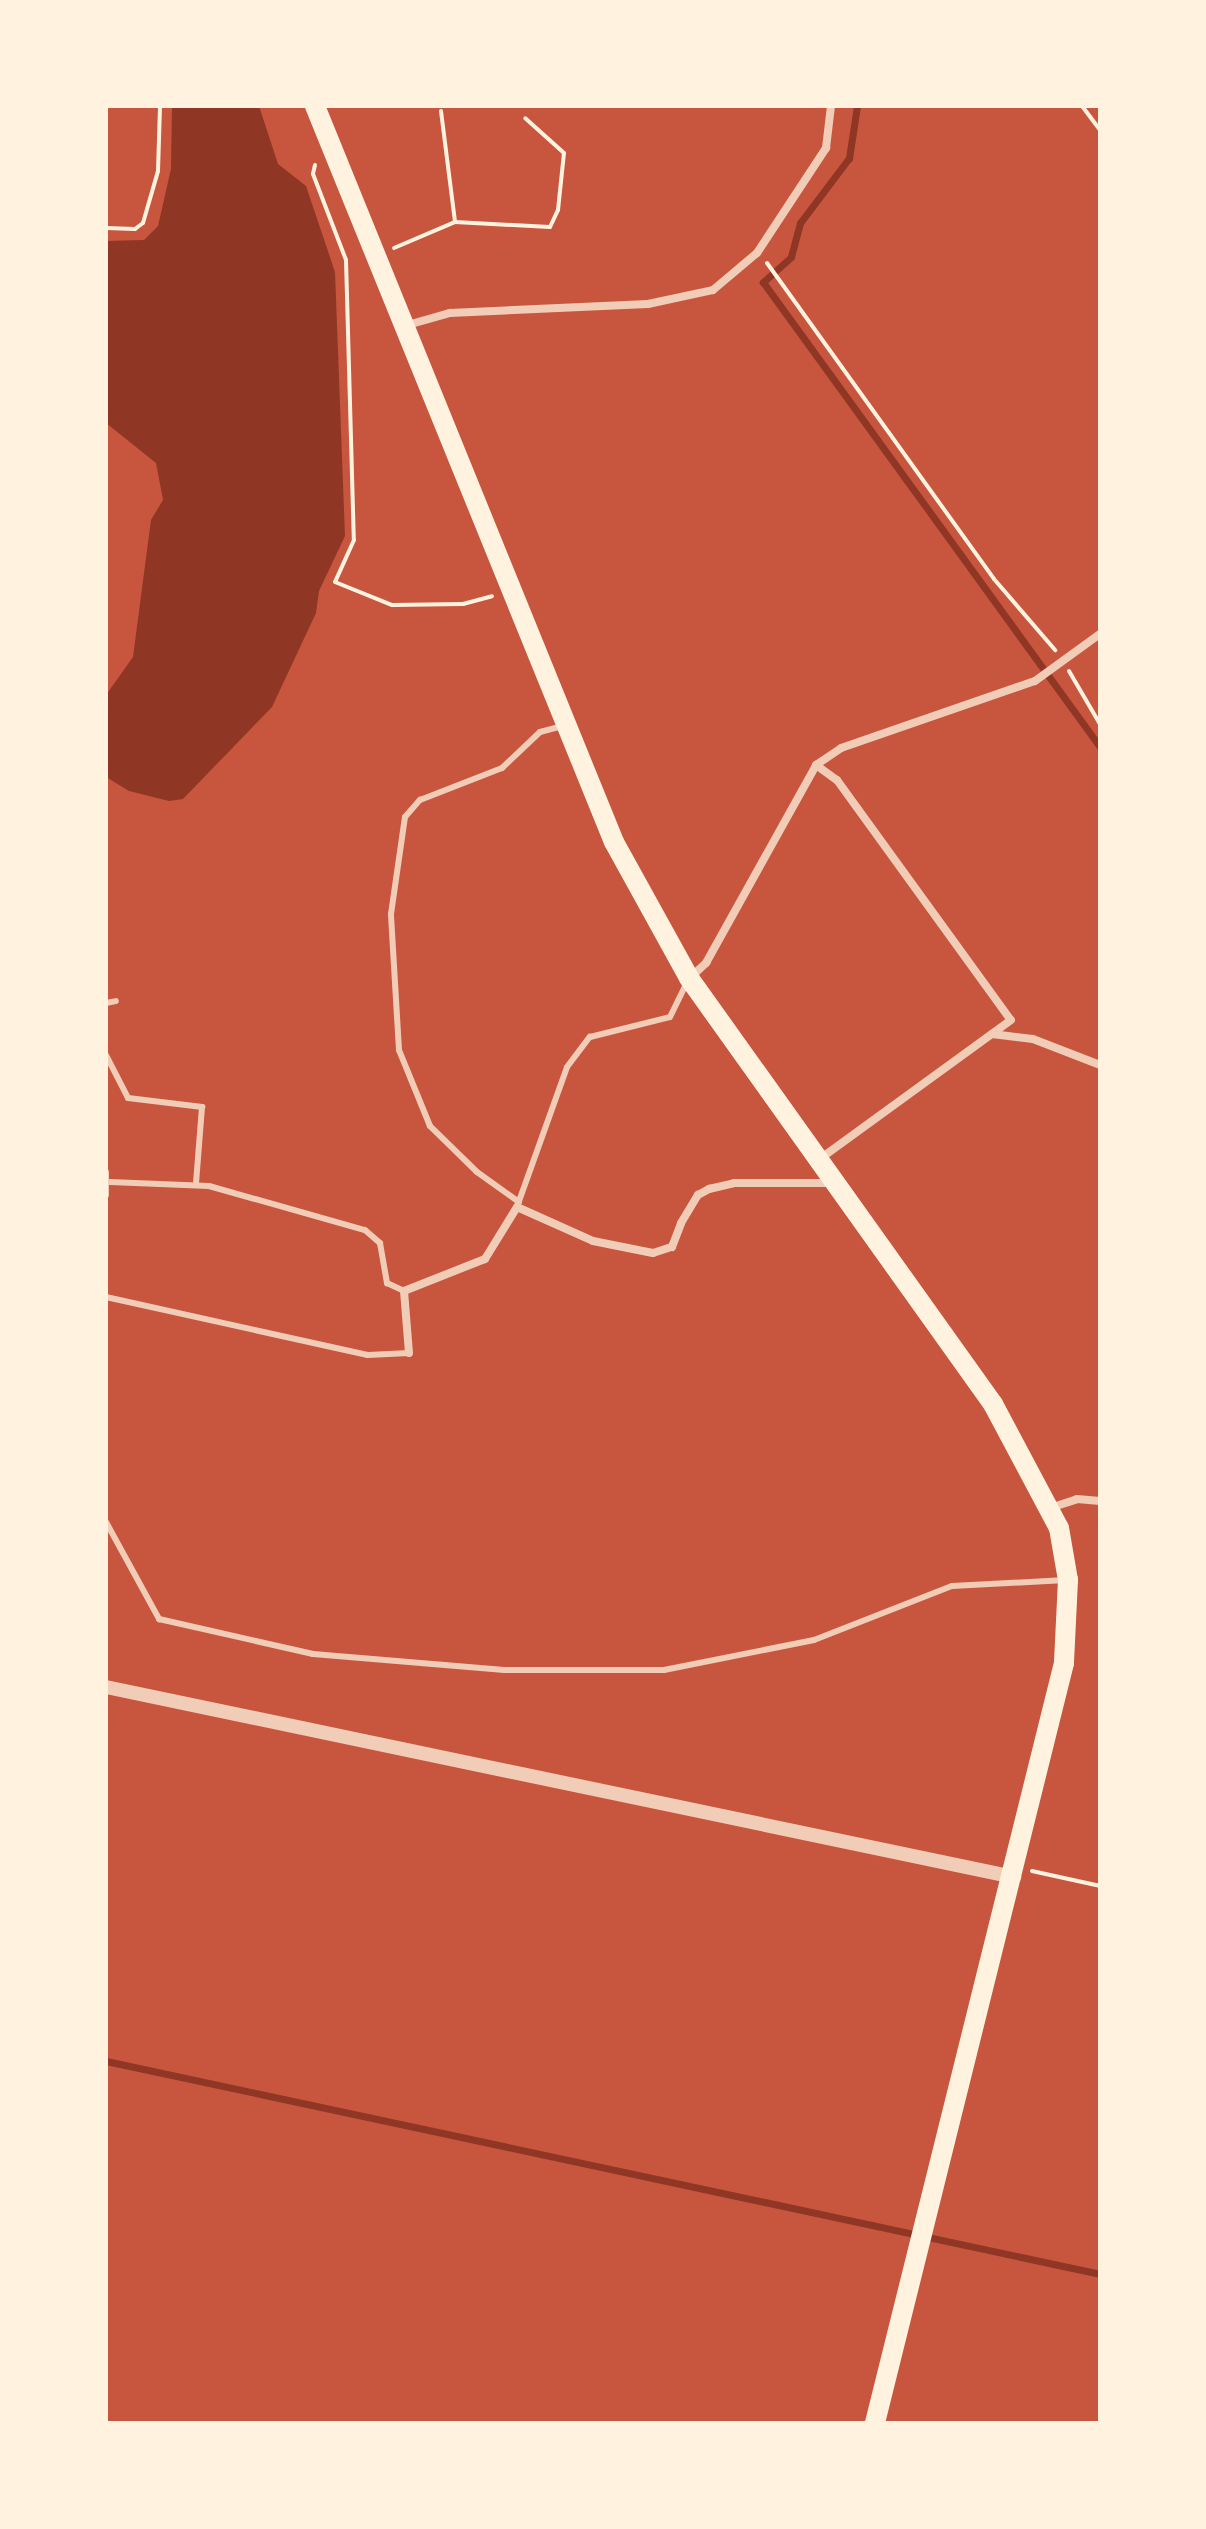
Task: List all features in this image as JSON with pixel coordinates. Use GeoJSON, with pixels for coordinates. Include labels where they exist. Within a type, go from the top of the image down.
{"type":"FeatureCollection","features":[{"type":"Feature","properties":{"kind":"main road"},"geometry":{"type":"LineString","coordinates":[[315,106],[333,158],[614,842],[689,978],[993,1404],[1059,1528],[1068,1580],[1064,1663],[1015,1872],[875,2423]]}},
{"type":"Feature","properties":{"kind":"street"},"geometry":{"type":"LineString","coordinates":[[403,327],[450,313],[592,309],[690,298],[713,290],[757,253],[826,148],[831,106]]}},
{"type":"Feature","properties":{"kind":"street"},"geometry":{"type":"LineString","coordinates":[[689,978],[706,963],[816,765],[841,748],[1042,676],[1100,634]]}},
{"type":"Feature","properties":{"kind":"street"},"geometry":{"type":"LineString","coordinates":[[816,765],[837,780],[1011,1020],[819,1160]]}},
{"type":"Feature","properties":{"kind":"street"},"geometry":{"type":"LineString","coordinates":[[992,1034],[1045,1043],[1100,1065]]}},
{"type":"Feature","properties":{"kind":"street"},"geometry":{"type":"LineString","coordinates":[[409,1353],[404,1291],[485,1259],[518,1204],[593,1241],[653,1253],[672,1247],[681,1223],[698,1195],[709,1189],[734,1183],[835,1183]]}},
{"type":"Feature","properties":{"kind":"street"},"geometry":{"type":"LineString","coordinates":[[1050,1508],[1077,1499],[1100,1501]]}},
{"type":"Feature","properties":{"kind":"street"},"geometry":{"type":"LineString","coordinates":[[106,1687],[1015,1872]]}},
{"type":"Feature","properties":{"kind":"lane"},"geometry":{"type":"LineString","coordinates":[[566,725],[540,732],[502,768],[420,800],[405,817],[391,914],[399,1050],[428,1121],[477,1172],[518,1204],[567,1067],[590,1037],[670,1017],[689,978]]}},
{"type":"Feature","properties":{"kind":"lane"},"geometry":{"type":"LineString","coordinates":[[106,1003],[116,1001]]}},
{"type":"Feature","properties":{"kind":"lane"},"geometry":{"type":"LineString","coordinates":[[106,1055],[128,1098],[202,1107],[196,1184]]}},
{"type":"Feature","properties":{"kind":"lane"},"geometry":{"type":"LineString","coordinates":[[106,1172],[110,1182],[106,1195]]}},
{"type":"Feature","properties":{"kind":"lane"},"geometry":{"type":"LineString","coordinates":[[110,1182],[196,1184],[365,1230],[380,1243],[387,1283],[404,1291]]}},
{"type":"Feature","properties":{"kind":"lane"},"geometry":{"type":"LineString","coordinates":[[106,1297],[368,1355],[409,1353]]}},
{"type":"Feature","properties":{"kind":"lane"},"geometry":{"type":"LineString","coordinates":[[106,1522],[159,1619],[313,1654],[504,1670],[664,1670],[814,1640],[952,1586],[1068,1580]]}},
{"type":"Feature","properties":{"kind":"path"},"geometry":{"type":"LineString","coordinates":[[106,228],[135,229],[143,223],[158,171],[160,106]]}},
{"type":"Feature","properties":{"kind":"path"},"geometry":{"type":"LineString","coordinates":[[1082,106],[1100,130]]}},
{"type":"Feature","properties":{"kind":"path"},"geometry":{"type":"LineString","coordinates":[[441,111],[455,222]]}},
{"type":"Feature","properties":{"kind":"path"},"geometry":{"type":"LineString","coordinates":[[375,259],[428,229],[455,222],[537,230],[554,221],[564,153],[525,118]]}},
{"type":"Feature","properties":{"kind":"path"},"geometry":{"type":"LineString","coordinates":[[333,158],[315,165],[313,174],[346,260],[354,540],[335,582],[392,605],[463,604],[510,590]]}},
{"type":"Feature","properties":{"kind":"path"},"geometry":{"type":"LineString","coordinates":[[766,263],[994,579],[1064,660],[1100,724]]}},
{"type":"Feature","properties":{"kind":"path"},"geometry":{"type":"LineString","coordinates":[[1015,1872],[1100,1886]]}},
{"type":"Feature","properties":{"kind":"shaded area"},"geometry":{"type":"Polygon","coordinates":[[[172,106],[259,106],[278,164],[306,186],[335,272],[345,536],[319,591],[316,613],[272,707],[183,799],[169,801],[129,791],[106,777],[106,695],[133,657],[151,520],[163,500],[156,463],[106,423],[106,241],[144,240],[158,226],[171,169],[172,106]]]}},
{"type":"Feature","properties":{"kind":"waterway"},"geometry":{"type":"LineString","coordinates":[[857,106],[849,158],[800,223],[791,257],[763,282],[1100,747]]}},
{"type":"Feature","properties":{"kind":"waterway"},"geometry":{"type":"LineString","coordinates":[[106,2061],[1100,2274]]}}]}
